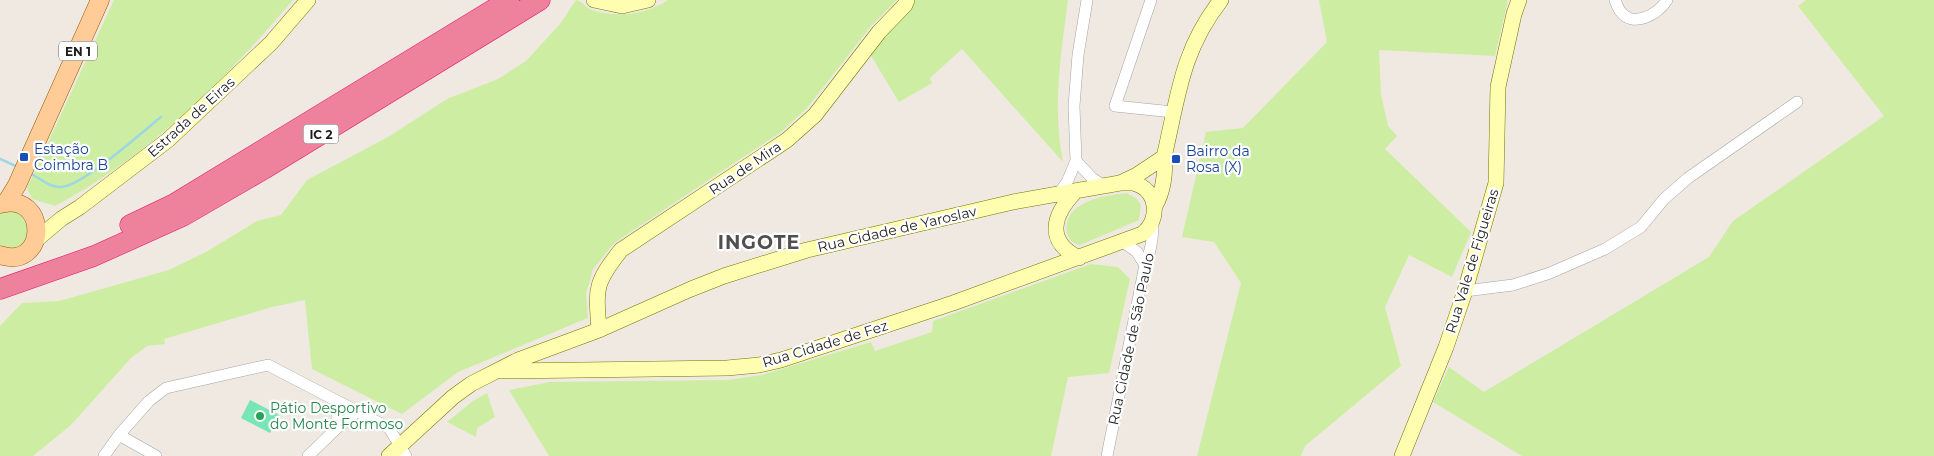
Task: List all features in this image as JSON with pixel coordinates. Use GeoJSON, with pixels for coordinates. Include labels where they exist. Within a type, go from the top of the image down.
{"type":"FeatureCollection","features":[{"type":"Feature","properties":{"kind":"highway","name":"IC 2"},"geometry":{"type":"LineString","coordinates":[[0,277],[92,250],[174,204],[509,0]]}},
{"type":"Feature","properties":{"kind":"highway","name":"IC 2"},"geometry":{"type":"LineString","coordinates":[[0,289],[191,211],[264,169],[540,0]]}},
{"type":"Feature","properties":{"kind":"main road","name":"EN 1"},"geometry":{"type":"LineString","coordinates":[[8,204],[100,0]]}},
{"type":"Feature","properties":{"kind":"main road"},"geometry":{"type":"LineString","coordinates":[[3,259],[25,253],[36,241],[37,225],[35,218],[30,212],[8,204]]}},
{"type":"Feature","properties":{"kind":"street","name":"Estrada de Eiras"},"geometry":{"type":"LineString","coordinates":[[36,241],[187,123],[271,43],[308,0]]}},
{"type":"Feature","properties":{"kind":"street"},"geometry":{"type":"LineString","coordinates":[[594,0],[622,6],[648,0]]}},
{"type":"Feature","properties":{"kind":"street","name":"Rua de Mira"},"geometry":{"type":"LineString","coordinates":[[599,330],[596,295],[602,274],[620,250],[787,140],[814,115],[879,32],[905,6],[907,0]]}},
{"type":"Feature","properties":{"kind":"street"},"geometry":{"type":"LineString","coordinates":[[1058,195],[1067,182],[1076,161],[1074,106],[1078,55],[1087,0]]}},
{"type":"Feature","properties":{"kind":"street"},"geometry":{"type":"LineString","coordinates":[[1151,0],[1115,106],[1173,112]]}},
{"type":"Feature","properties":{"kind":"street"},"geometry":{"type":"LineString","coordinates":[[1154,214],[1151,195],[1134,183],[1120,183],[1075,192],[1060,211],[1055,230],[1057,237],[1069,253],[1079,258],[1142,234],[1148,229],[1154,214],[1160,198],[1165,167],[1164,157],[1186,62],[1194,43],[1221,0]]}},
{"type":"Feature","properties":{"kind":"street","name":"Rua Vale de Figueiras"},"geometry":{"type":"LineString","coordinates":[[1402,456],[1446,346],[1465,291],[1496,183],[1498,87],[1514,14],[1520,0]]}},
{"type":"Feature","properties":{"kind":"street"},"geometry":{"type":"LineString","coordinates":[[1615,0],[1620,12],[1629,18],[1640,19],[1655,14],[1667,0]]}},
{"type":"Feature","properties":{"kind":"street"},"geometry":{"type":"LineString","coordinates":[[1465,291],[1513,285],[1550,273],[1605,249],[1641,227],[1664,199],[1688,178],[1798,102]]}},
{"type":"Feature","properties":{"kind":"street"},"geometry":{"type":"LineString","coordinates":[[1120,183],[1137,176],[1164,157]]}},
{"type":"Feature","properties":{"kind":"street"},"geometry":{"type":"LineString","coordinates":[[1076,161],[1092,178],[1104,186]]}},
{"type":"Feature","properties":{"kind":"street","name":"Rua Cidade de Yaroslav"},"geometry":{"type":"LineString","coordinates":[[398,453],[453,397],[471,384],[500,371],[518,360],[599,330],[724,276],[807,250],[1013,202],[1075,192]]}},
{"type":"Feature","properties":{"kind":"street","name":"Rua Cidade de São Paulo"},"geometry":{"type":"LineString","coordinates":[[1107,456],[1151,243],[1154,214]]}},
{"type":"Feature","properties":{"kind":"street"},"geometry":{"type":"LineString","coordinates":[[35,218],[61,220]]}},
{"type":"Feature","properties":{"kind":"street"},"geometry":{"type":"LineString","coordinates":[[1122,241],[1137,252],[1145,265]]}},
{"type":"Feature","properties":{"kind":"street","name":"Rua Cidade de Fez"},"geometry":{"type":"LineString","coordinates":[[500,371],[727,368],[759,365],[872,330],[1079,258]]}},
{"type":"Feature","properties":{"kind":"street"},"geometry":{"type":"LineString","coordinates":[[104,456],[119,435],[149,402],[166,388],[268,365],[389,428],[398,453]]}},
{"type":"Feature","properties":{"kind":"street"},"geometry":{"type":"LineString","coordinates":[[337,401],[337,428]]}},
{"type":"Feature","properties":{"kind":"street"},"geometry":{"type":"LineString","coordinates":[[308,456],[357,412]]}},
{"type":"Feature","properties":{"kind":"street"},"geometry":{"type":"LineString","coordinates":[[119,435],[156,456]]}},
{"type":"Feature","properties":{"kind":"green space"},"geometry":{"type":"Polygon","coordinates":[[[114,0],[293,0],[240,59],[183,115],[122,164],[55,206],[32,199],[27,188],[114,0]]]}},
{"type":"Feature","properties":{"kind":"green space"},"geometry":{"type":"Polygon","coordinates":[[[576,0],[592,10],[612,14],[631,14],[650,9],[668,0],[897,0],[871,26],[807,108],[781,132],[614,243],[593,269],[586,294],[588,318],[458,372],[402,414],[312,369],[305,300],[272,307],[164,339],[165,344],[147,346],[131,358],[71,425],[33,456],[0,456],[0,326],[22,303],[59,301],[169,270],[208,251],[257,221],[281,215],[307,180],[388,137],[447,99],[498,79],[526,61],[560,24],[576,0]]]}},
{"type":"Feature","properties":{"kind":"green space"},"geometry":{"type":"Polygon","coordinates":[[[915,0],[1068,0],[1060,61],[1058,101],[1058,122],[1063,162],[962,49],[930,78],[932,83],[899,102],[870,54],[885,34],[912,7],[915,0]]]}},
{"type":"Feature","properties":{"kind":"green space"},"geometry":{"type":"Polygon","coordinates":[[[1319,0],[1508,0],[1495,56],[1379,50],[1381,94],[1388,126],[1397,136],[1385,149],[1471,232],[1452,277],[1409,255],[1385,307],[1401,366],[1305,446],[1301,456],[1197,456],[1241,283],[1214,242],[1182,237],[1206,132],[1243,128],[1327,42],[1319,0]]]}},
{"type":"Feature","properties":{"kind":"green space"},"geometry":{"type":"Polygon","coordinates":[[[1806,0],[1934,0],[1934,456],[1522,456],[1433,402],[1449,367],[1484,392],[1709,257],[1733,221],[1884,116],[1798,6],[1806,0]]]}},
{"type":"Feature","properties":{"kind":"green space"},"geometry":{"type":"Polygon","coordinates":[[[1127,193],[1137,199],[1141,205],[1139,220],[1080,245],[1075,244],[1070,239],[1067,232],[1067,222],[1071,214],[1078,207],[1097,198],[1127,193]]]}},
{"type":"Feature","properties":{"kind":"green space"},"geometry":{"type":"Polygon","coordinates":[[[5,211],[18,211],[31,225],[26,243],[15,249],[0,245],[0,214],[5,211]]]}},
{"type":"Feature","properties":{"kind":"green space"},"geometry":{"type":"Polygon","coordinates":[[[1091,264],[1118,267],[1130,279],[1109,373],[1068,377],[1051,456],[549,456],[509,390],[550,382],[728,380],[762,375],[871,342],[875,351],[932,332],[933,321],[1091,264]]]}},
{"type":"Feature","properties":{"kind":"green space"},"geometry":{"type":"Polygon","coordinates":[[[487,393],[495,417],[477,428],[476,437],[447,422],[473,401],[487,393]]]}},
{"type":"Feature","properties":{"kind":"green space","name":"Pátio Desportivo do Monte Formoso"},"geometry":{"type":"Polygon","coordinates":[[[250,400],[279,415],[270,433],[241,418],[250,400]]]}},
{"type":"Feature","properties":{"kind":"waterway"},"geometry":{"type":"LineString","coordinates":[[30,173],[53,186],[61,187],[71,184],[97,168],[161,117]]}},
{"type":"Feature","properties":{"kind":"waterway"},"geometry":{"type":"LineString","coordinates":[[0,159],[18,167]]}},
{"type":"Feature","properties":{"kind":"place","name":"Estação Coimbra B"},"geometry":{"type":"Point","coordinates":[24,157]}},
{"type":"Feature","properties":{"kind":"place","name":"Bairro da Rosa (X)"},"geometry":{"type":"Point","coordinates":[1176,159]}},
{"type":"Feature","properties":{"kind":"place","name":"Pátio Desportivo do Monte Formoso"},"geometry":{"type":"Point","coordinates":[260,416]}},
{"type":"Feature","properties":{"kind":"district","name":"INGOTE"},"geometry":{"type":"Point","coordinates":[759,242]}}]}
